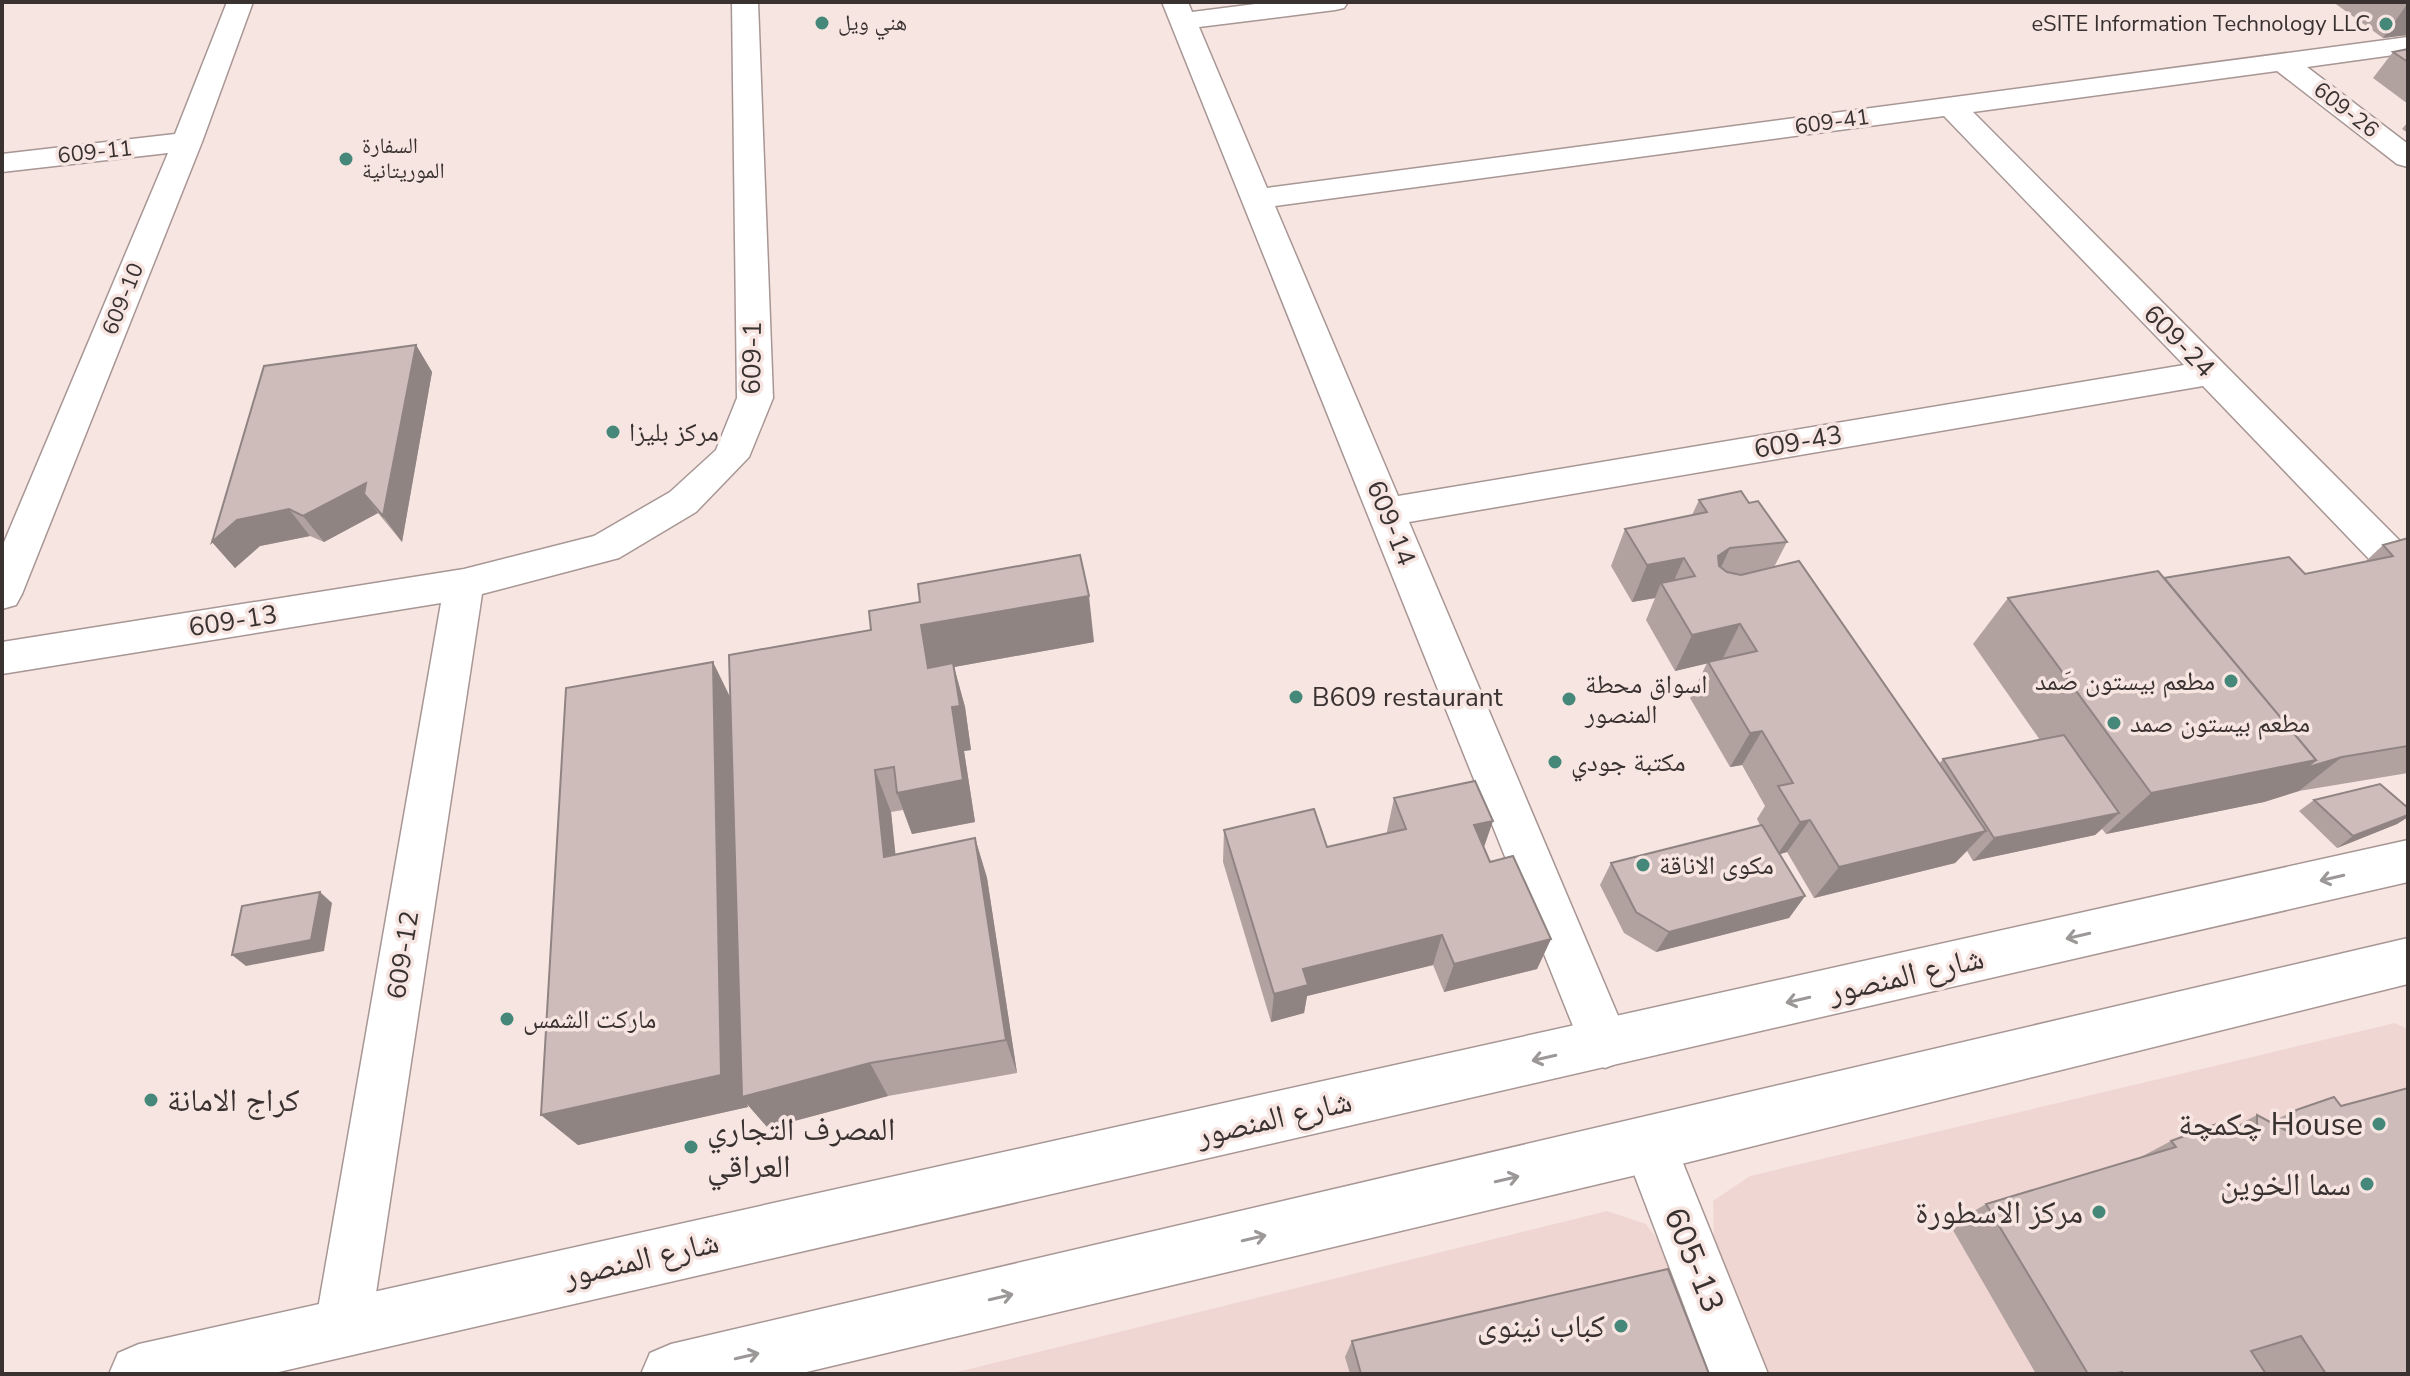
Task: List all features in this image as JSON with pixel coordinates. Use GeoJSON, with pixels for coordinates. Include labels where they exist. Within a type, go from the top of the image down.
{"type":"FeatureCollection","features":[{"type":"Feature","properties":{"kind":"main road","name":"شارع المنصور"},"geometry":{"type":"LineString","coordinates":[[139,1374],[2408,861]]}},
{"type":"Feature","properties":{"kind":"main road"},"geometry":{"type":"LineString","coordinates":[[671,1374],[2406,964]]}},
{"type":"Feature","properties":{"kind":"street","name":"609-10"},"geometry":{"type":"LineString","coordinates":[[2,594],[187,142],[240,2]]}},
{"type":"Feature","properties":{"kind":"street","name":"609-1"},"geometry":{"type":"LineString","coordinates":[[464,584],[605,548],[683,502],[731,457],[755,398],[745,2]]}},
{"type":"Feature","properties":{"kind":"street"},"geometry":{"type":"LineString","coordinates":[[1178,12],[1335,2]]}},
{"type":"Feature","properties":{"kind":"street","name":"609-14"},"geometry":{"type":"LineString","coordinates":[[1178,12],[1605,1044]]}},
{"type":"Feature","properties":{"kind":"street","name":"609-41"},"geometry":{"type":"LineString","coordinates":[[1257,199],[2408,45]]}},
{"type":"Feature","properties":{"kind":"street","name":"609-26"},"geometry":{"type":"LineString","coordinates":[[2283,62],[2408,158]]}},
{"type":"Feature","properties":{"kind":"street","name":"609-24"},"geometry":{"type":"LineString","coordinates":[[1951,106],[2408,574]]}},
{"type":"Feature","properties":{"kind":"street","name":"609-11"},"geometry":{"type":"LineString","coordinates":[[2,163],[187,142]]}},
{"type":"Feature","properties":{"kind":"street","name":"609-43"},"geometry":{"type":"LineString","coordinates":[[1386,512],[2209,373]]}},
{"type":"Feature","properties":{"kind":"street","name":"609-13"},"geometry":{"type":"LineString","coordinates":[[2,658],[464,584]]}},
{"type":"Feature","properties":{"kind":"street","name":"609-12"},"geometry":{"type":"LineString","coordinates":[[343,1326],[464,584]]}},
{"type":"Feature","properties":{"kind":"street","name":"605-13"},"geometry":{"type":"LineString","coordinates":[[1649,1145],[1739,1374]]}},
{"type":"Feature","properties":{"kind":"shaded area"},"geometry":{"type":"Polygon","coordinates":[[[2395,1023],[2408,1029],[2408,1374],[1769,1374],[1714,1238],[1713,1201],[1750,1176],[2395,1023]]]}},
{"type":"Feature","properties":{"kind":"shaded area"},"geometry":{"type":"Polygon","coordinates":[[[1607,1211],[1646,1224],[1674,1262],[1717,1374],[949,1374],[1607,1211]]]}},
{"type":"Feature","properties":{"kind":"building"},"geometry":{"type":"Polygon","coordinates":[[[2408,49],[2408,62],[2393,52],[2408,49]]]}},
{"type":"Feature","properties":{"kind":"building"},"geometry":{"type":"Polygon","coordinates":[[[416,345],[383,516],[364,494],[366,483],[303,516],[289,509],[237,520],[212,542],[264,366],[416,345]]]}},
{"type":"Feature","properties":{"kind":"building"},"geometry":{"type":"Polygon","coordinates":[[[1741,491],[1749,503],[1758,501],[1787,542],[1730,548],[1718,556],[1719,566],[1727,572],[1741,575],[1799,561],[1986,831],[1839,867],[1810,820],[1800,822],[1778,786],[1793,783],[1762,731],[1750,733],[1708,662],[1757,651],[1740,624],[1692,635],[1661,583],[1695,576],[1684,558],[1647,565],[1625,529],[1707,512],[1699,500],[1741,491]]]}},
{"type":"Feature","properties":{"kind":"building"},"geometry":{"type":"Polygon","coordinates":[[[2408,538],[2408,746],[2342,757],[2305,768],[2316,760],[2164,578],[2289,557],[2305,574],[2393,556],[2383,545],[2408,538]]]}},
{"type":"Feature","properties":{"kind":"building"},"geometry":{"type":"Polygon","coordinates":[[[1080,555],[1089,596],[921,625],[928,668],[953,663],[960,706],[952,707],[963,780],[897,793],[894,767],[875,770],[884,857],[975,838],[1006,1040],[870,1063],[742,1097],[729,655],[871,630],[869,611],[920,602],[918,584],[1080,555]]]}},
{"type":"Feature","properties":{"kind":"building"},"geometry":{"type":"Polygon","coordinates":[[[2158,571],[2316,760],[2151,793],[2008,598],[2158,571]]]}},
{"type":"Feature","properties":{"kind":"building"},"geometry":{"type":"Polygon","coordinates":[[[713,662],[721,1075],[541,1115],[566,688],[713,662]]]}},
{"type":"Feature","properties":{"kind":"building"},"geometry":{"type":"Polygon","coordinates":[[[2064,735],[2119,813],[1994,838],[1943,759],[2064,735]]]}},
{"type":"Feature","properties":{"kind":"building"},"geometry":{"type":"Polygon","coordinates":[[[1475,781],[1493,821],[1474,825],[1490,862],[1513,856],[1551,939],[1454,964],[1442,935],[1303,969],[1308,985],[1274,994],[1224,830],[1314,809],[1327,847],[1406,829],[1394,798],[1475,781]]]}},
{"type":"Feature","properties":{"kind":"building"},"geometry":{"type":"Polygon","coordinates":[[[2380,784],[2408,808],[2408,815],[2353,836],[2314,800],[2380,784]]]}},
{"type":"Feature","properties":{"kind":"building"},"geometry":{"type":"Polygon","coordinates":[[[1762,825],[1805,896],[1669,932],[1636,912],[1611,863],[1762,825]]]}},
{"type":"Feature","properties":{"kind":"building"},"geometry":{"type":"Polygon","coordinates":[[[320,892],[311,940],[232,955],[242,906],[320,892]]]}},
{"type":"Feature","properties":{"kind":"building"},"geometry":{"type":"Polygon","coordinates":[[[2408,1088],[2408,1374],[2326,1374],[2301,1336],[2251,1351],[2266,1374],[2088,1374],[1986,1204],[2176,1147],[2171,1141],[2219,1123],[2257,1137],[2257,1115],[2287,1131],[2296,1110],[2334,1097],[2341,1106],[2408,1088]]]}},
{"type":"Feature","properties":{"kind":"building"},"geometry":{"type":"Polygon","coordinates":[[[1668,1269],[1709,1374],[1361,1374],[1352,1341],[1668,1269]]]}},
{"type":"Feature","properties":{"kind":"place","name":"هني ويل"},"geometry":{"type":"Point","coordinates":[822,23]}},
{"type":"Feature","properties":{"kind":"place","name":"eSITE Information Technology LLC"},"geometry":{"type":"Point","coordinates":[2386,24]}},
{"type":"Feature","properties":{"kind":"place","name":"السفارة الموريتانية"},"geometry":{"type":"Point","coordinates":[346,159]}},
{"type":"Feature","properties":{"kind":"place","name":"مركز بليزا"},"geometry":{"type":"Point","coordinates":[613,432]}},
{"type":"Feature","properties":{"kind":"place","name":"مطعم بيستون صَمد"},"geometry":{"type":"Point","coordinates":[2231,681]}},
{"type":"Feature","properties":{"kind":"place","name":"B609 restaurant"},"geometry":{"type":"Point","coordinates":[1296,697]}},
{"type":"Feature","properties":{"kind":"place","name":"اسواق محطة المنصور"},"geometry":{"type":"Point","coordinates":[1569,699]}},
{"type":"Feature","properties":{"kind":"place","name":"مطعم بيستون صمد"},"geometry":{"type":"Point","coordinates":[2114,723]}},
{"type":"Feature","properties":{"kind":"place","name":"مكتبة جودي"},"geometry":{"type":"Point","coordinates":[1555,762]}},
{"type":"Feature","properties":{"kind":"place","name":"مكوى الاناقة"},"geometry":{"type":"Point","coordinates":[1643,865]}},
{"type":"Feature","properties":{"kind":"place","name":"ماركت الشمس"},"geometry":{"type":"Point","coordinates":[507,1019]}},
{"type":"Feature","properties":{"kind":"place","name":"كراج الامانة"},"geometry":{"type":"Point","coordinates":[151,1100]}},
{"type":"Feature","properties":{"kind":"place","name":"چكمچة House"},"geometry":{"type":"Point","coordinates":[2379,1124]}},
{"type":"Feature","properties":{"kind":"place","name":"المصرف التجاري العراقي"},"geometry":{"type":"Point","coordinates":[691,1147]}},
{"type":"Feature","properties":{"kind":"place","name":"سما الخوين"},"geometry":{"type":"Point","coordinates":[2367,1184]}},
{"type":"Feature","properties":{"kind":"place","name":"مركز الاسطورة"},"geometry":{"type":"Point","coordinates":[2099,1212]}},
{"type":"Feature","properties":{"kind":"place","name":"كباب نينوى"},"geometry":{"type":"Point","coordinates":[1621,1326]}}]}
